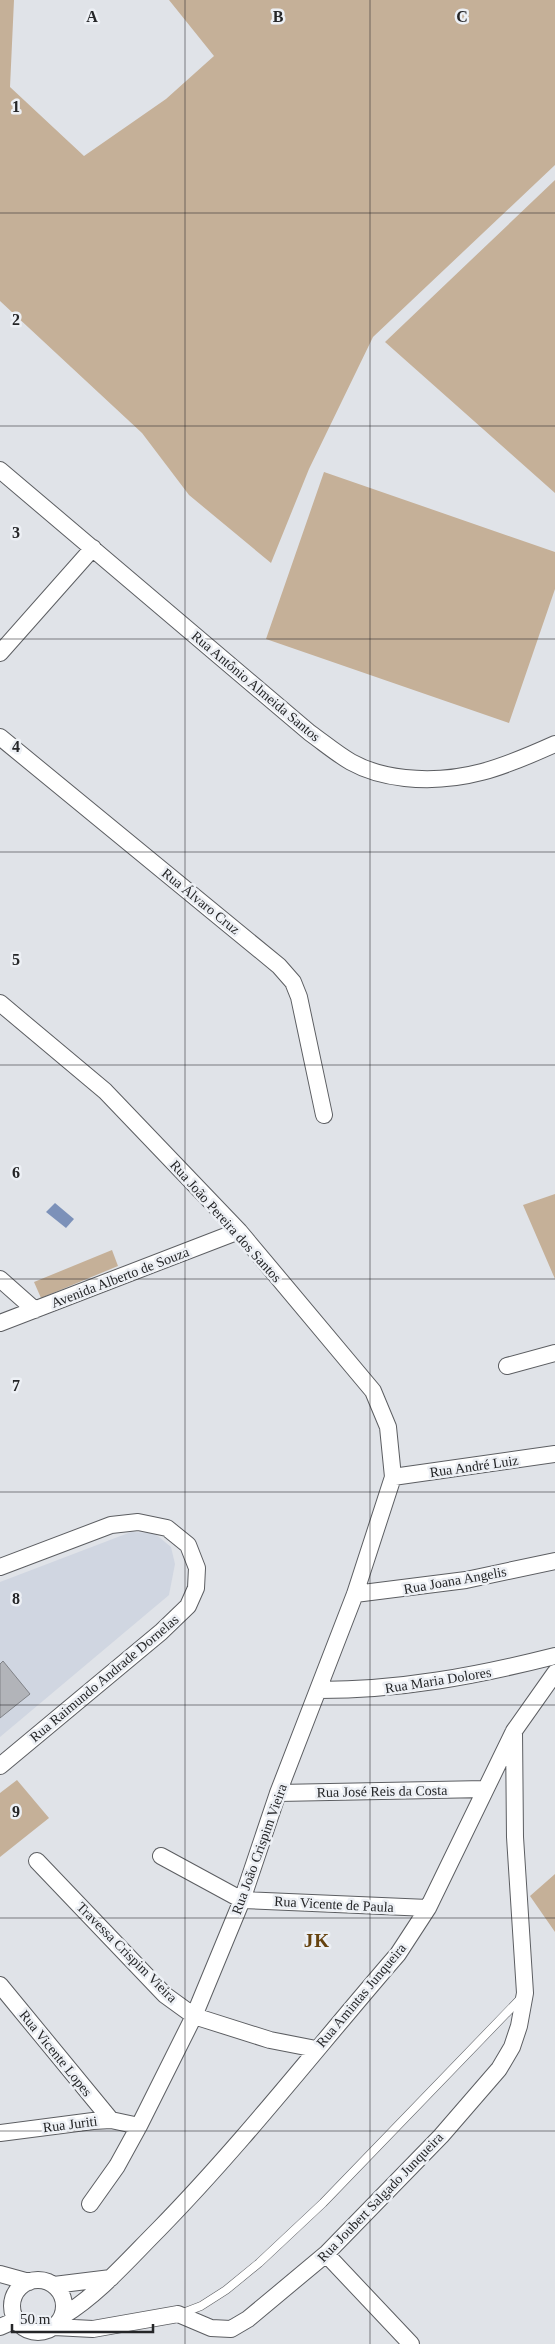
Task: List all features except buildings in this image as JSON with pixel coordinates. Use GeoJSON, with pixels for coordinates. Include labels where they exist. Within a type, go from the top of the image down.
{"type":"FeatureCollection","features":[{"type":"Feature","properties":{"kind":"street","name":"Rua Antônio Almeida Santos"},"geometry":{"type":"LineString","coordinates":[[0,470],[310,733],[352,762],[386,776],[428,780],[471,776],[511,764],[555,744]]}},
{"type":"Feature","properties":{"kind":"street"},"geometry":{"type":"LineString","coordinates":[[0,653],[93,548]]}},
{"type":"Feature","properties":{"kind":"street","name":"Rua Álvaro Cruz"},"geometry":{"type":"LineString","coordinates":[[0,737],[279,966],[293,982],[299,997],[324,1115]]}},
{"type":"Feature","properties":{"kind":"street","name":"Rua João Pereira dos Santos"},"geometry":{"type":"LineString","coordinates":[[0,1003],[105,1092],[239,1231],[373,1391],[388,1427],[393,1477]]}},
{"type":"Feature","properties":{"kind":"street","name":"Avenida Alberto de Souza"},"geometry":{"type":"LineString","coordinates":[[0,1323],[239,1231]]}},
{"type":"Feature","properties":{"kind":"street"},"geometry":{"type":"LineString","coordinates":[[0,1278],[35,1310]]}},
{"type":"Feature","properties":{"kind":"street"},"geometry":{"type":"LineString","coordinates":[[507,1366],[555,1353]]}},
{"type":"Feature","properties":{"kind":"street","name":"Rua André Luiz"},"geometry":{"type":"LineString","coordinates":[[393,1477],[555,1454]]}},
{"type":"Feature","properties":{"kind":"street","name":"Rua João Crispim Vieira"},"geometry":{"type":"LineString","coordinates":[[90,2204],[117,2166],[194,2016],[242,1900],[278,1793],[355,1594],[393,1477]]}},
{"type":"Feature","properties":{"kind":"street","name":"Rua Raimundo Andrade Dornelas"},"geometry":{"type":"LineString","coordinates":[[0,1567],[112,1525],[138,1522],[167,1528],[188,1545],[197,1568],[196,1588],[188,1606],[161,1632],[0,1766]]}},
{"type":"Feature","properties":{"kind":"street","name":"Rua Joana Angelis"},"geometry":{"type":"LineString","coordinates":[[355,1594],[466,1580],[555,1562]]}},
{"type":"Feature","properties":{"kind":"street","name":"Rua Maria Dolores"},"geometry":{"type":"LineString","coordinates":[[319,1690],[366,1690],[444,1681],[555,1656]]}},
{"type":"Feature","properties":{"kind":"street","name":"Rua Amintas Junqueira"},"geometry":{"type":"LineString","coordinates":[[59,2322],[85,2302],[111,2278],[185,2202],[398,1954],[428,1908],[514,1731],[555,1674]]}},
{"type":"Feature","properties":{"kind":"street","name":"Rua Joubert Salgado Junqueira"},"geometry":{"type":"LineString","coordinates":[[178,2314],[211,2328],[231,2329],[248,2320],[326,2254],[441,2136],[499,2068],[512,2047],[519,2026],[525,1993],[515,1837],[514,1731]]}},
{"type":"Feature","properties":{"kind":"street","name":"Rua José Reis da Costa"},"geometry":{"type":"LineString","coordinates":[[278,1793],[485,1789]]}},
{"type":"Feature","properties":{"kind":"street","name":"Rua Vicente de Paula"},"geometry":{"type":"LineString","coordinates":[[162,1856],[242,1900],[428,1908]]}},
{"type":"Feature","properties":{"kind":"street","name":"Travessa Crispim Vieira"},"geometry":{"type":"LineString","coordinates":[[37,1861],[166,1994],[194,2016],[263,2038],[316,2049]]}},
{"type":"Feature","properties":{"kind":"street","name":"Rua Vicente Lopes"},"geometry":{"type":"LineString","coordinates":[[0,1985],[111,2120]]}},
{"type":"Feature","properties":{"kind":"street","name":"Rua Juriti"},"geometry":{"type":"LineString","coordinates":[[0,2133],[111,2120],[139,2126]]}},
{"type":"Feature","properties":{"kind":"street"},"geometry":{"type":"LineString","coordinates":[[326,2254],[411,2344]]}},
{"type":"Feature","properties":{"kind":"street"},"geometry":{"type":"LineString","coordinates":[[0,2274],[29,2282]]}},
{"type":"Feature","properties":{"kind":"street"},"geometry":{"type":"LineString","coordinates":[[54,2286],[111,2278]]}},
{"type":"Feature","properties":{"kind":"street"},"geometry":{"type":"LineString","coordinates":[[59,2322],[65,2305],[62,2294],[54,2286],[42,2280],[29,2282],[18,2289],[12,2301],[13,2314],[19,2325],[30,2332],[39,2333],[59,2322],[93,2329],[178,2314]]}},
{"type":"Feature","properties":{"kind":"street"},"geometry":{"type":"LineString","coordinates":[[0,2327],[16,2320]]}},
{"type":"Feature","properties":{"kind":"lane"},"geometry":{"type":"LineString","coordinates":[[178,2314],[201,2306],[226,2290],[259,2263],[323,2203],[508,2014],[525,1993]]}},
{"type":"Feature","properties":{"kind":"shaded area"},"geometry":{"type":"Polygon","coordinates":[[[0,0],[14,0],[10,87],[84,156],[166,99],[214,56],[169,0],[555,0],[555,165],[373,337],[309,469],[271,563],[189,495],[142,433],[0,301],[0,0]]]}},
{"type":"Feature","properties":{"kind":"shaded area"},"geometry":{"type":"Polygon","coordinates":[[[555,180],[555,493],[385,342],[555,180]]]}},
{"type":"Feature","properties":{"kind":"shaded area"},"geometry":{"type":"Polygon","coordinates":[[[324,472],[555,552],[555,589],[509,723],[266,639],[324,472]]]}},
{"type":"Feature","properties":{"kind":"shaded area"},"geometry":{"type":"Polygon","coordinates":[[[555,1194],[555,1279],[523,1205],[555,1194]]]}},
{"type":"Feature","properties":{"kind":"shaded area"},"geometry":{"type":"Polygon","coordinates":[[[112,1250],[118,1266],[41,1298],[34,1282],[112,1250]]]}},
{"type":"Feature","properties":{"kind":"shaded area"},"geometry":{"type":"Polygon","coordinates":[[[131,1532],[154,1533],[171,1547],[175,1564],[169,1595],[0,1737],[0,1582],[131,1532]]]}},
{"type":"Feature","properties":{"kind":"shaded area"},"geometry":{"type":"Polygon","coordinates":[[[17,1780],[49,1818],[0,1857],[0,1793],[17,1780]]]}},
{"type":"Feature","properties":{"kind":"shaded area"},"geometry":{"type":"Polygon","coordinates":[[[555,1874],[555,1932],[530,1896],[555,1874]]]}},
{"type":"Feature","properties":{"kind":"water"},"geometry":{"type":"Polygon","coordinates":[[[55,1203],[74,1219],[66,1228],[46,1212],[55,1203]]]}},
{"type":"Feature","properties":{"kind":"district","name":"JK"},"geometry":{"type":"Point","coordinates":[317,1940]}}]}
